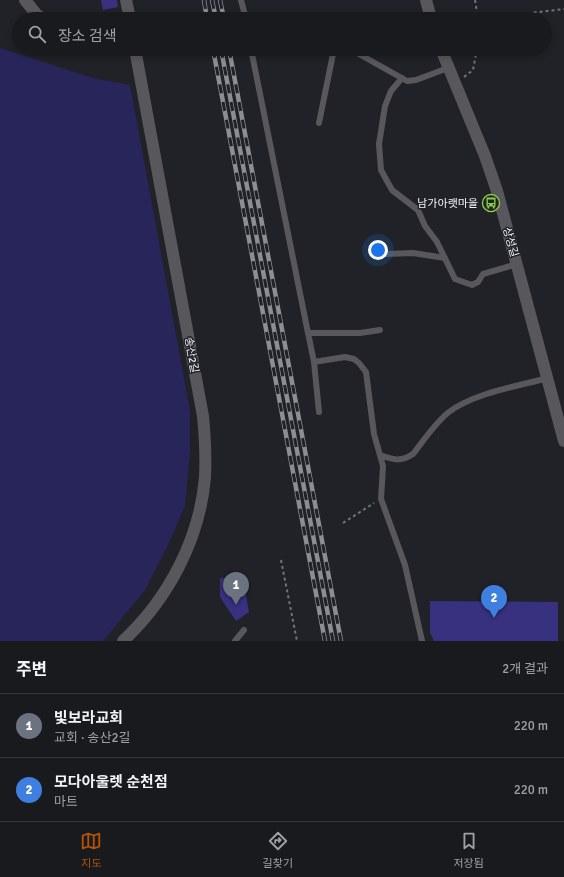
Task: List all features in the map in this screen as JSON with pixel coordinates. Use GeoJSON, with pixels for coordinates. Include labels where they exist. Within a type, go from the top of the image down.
{"type":"FeatureCollection","features":[{"type":"Feature","properties":{"kind":"street"},"geometry":{"type":"LineString","coordinates":[[25,0],[35,12]]}},
{"type":"Feature","properties":{"kind":"street"},"geometry":{"type":"LineString","coordinates":[[126,0],[129,12]]}},
{"type":"Feature","properties":{"kind":"street"},"geometry":{"type":"LineString","coordinates":[[426,0],[429,12]]}},
{"type":"Feature","properties":{"kind":"street","name":"송산2길"},"geometry":{"type":"LineString","coordinates":[[124,641],[148,615],[159,600],[183,560],[202,497],[206,458],[203,416],[137,56]]}},
{"type":"Feature","properties":{"kind":"street","name":"상성길"},"geometry":{"type":"LineString","coordinates":[[444,56],[492,177],[518,264],[564,441]]}},
{"type":"Feature","properties":{"kind":"lane"},"geometry":{"type":"LineString","coordinates":[[241,0],[244,12]]}},
{"type":"Feature","properties":{"kind":"lane"},"geometry":{"type":"LineString","coordinates":[[252,56],[314,362],[319,412]]}},
{"type":"Feature","properties":{"kind":"lane"},"geometry":{"type":"LineString","coordinates":[[319,123],[333,56]]}},
{"type":"Feature","properties":{"kind":"lane"},"geometry":{"type":"LineString","coordinates":[[363,56],[406,81],[416,80],[448,68]]}},
{"type":"Feature","properties":{"kind":"lane"},"geometry":{"type":"LineString","coordinates":[[402,78],[391,91],[385,106],[379,144],[380,170],[392,190],[418,210],[425,226],[436,242],[455,279],[472,285],[478,282],[483,274],[518,264]]}},
{"type":"Feature","properties":{"kind":"lane"},"geometry":{"type":"LineString","coordinates":[[386,254],[413,253],[445,258]]}},
{"type":"Feature","properties":{"kind":"lane"},"geometry":{"type":"LineString","coordinates":[[308,333],[360,333],[380,330]]}},
{"type":"Feature","properties":{"kind":"lane"},"geometry":{"type":"LineString","coordinates":[[314,362],[345,357],[354,359],[364,368],[374,434],[383,466],[381,499],[405,565],[422,641]]}},
{"type":"Feature","properties":{"kind":"lane"},"geometry":{"type":"LineString","coordinates":[[380,455],[398,461],[407,458],[413,454],[444,417],[462,404],[483,396],[548,378]]}},
{"type":"Feature","properties":{"kind":"lane"},"geometry":{"type":"LineString","coordinates":[[235,641],[244,630]]}},
{"type":"Feature","properties":{"kind":"path"},"geometry":{"type":"LineString","coordinates":[[475,0],[478,12]]}},
{"type":"Feature","properties":{"kind":"path"},"geometry":{"type":"LineString","coordinates":[[538,12],[564,9]]}},
{"type":"Feature","properties":{"kind":"path"},"geometry":{"type":"LineString","coordinates":[[454,83],[473,70],[476,56]]}},
{"type":"Feature","properties":{"kind":"path"},"geometry":{"type":"LineString","coordinates":[[343,524],[381,499]]}},
{"type":"Feature","properties":{"kind":"path"},"geometry":{"type":"LineString","coordinates":[[281,560],[297,641]]}},
{"type":"Feature","properties":{"kind":"shaded area"},"geometry":{"type":"Polygon","coordinates":[[[0,48],[12,52],[12,56],[25,56],[93,78],[130,85],[190,411],[190,451],[185,506],[168,545],[145,590],[103,641],[0,641],[0,48]]]}},
{"type":"Feature","properties":{"kind":"building"},"geometry":{"type":"Polygon","coordinates":[[[101,0],[117,0],[118,7],[103,10],[101,0]]]}},
{"type":"Feature","properties":{"kind":"building"},"geometry":{"type":"Polygon","coordinates":[[[220,578],[243,579],[249,612],[236,621],[220,597],[220,578]]]}},
{"type":"Feature","properties":{"kind":"building"},"geometry":{"type":"Polygon","coordinates":[[[430,601],[558,602],[558,641],[434,641],[430,633],[430,601]]]}},
{"type":"Feature","properties":{"kind":"railway"},"geometry":{"type":"LineString","coordinates":[[204,0],[206,12]]}},
{"type":"Feature","properties":{"kind":"railway"},"geometry":{"type":"LineString","coordinates":[[212,0],[215,12]]}},
{"type":"Feature","properties":{"kind":"railway"},"geometry":{"type":"LineString","coordinates":[[220,0],[223,12]]}},
{"type":"Feature","properties":{"kind":"railway"},"geometry":{"type":"LineString","coordinates":[[214,56],[325,641]]}},
{"type":"Feature","properties":{"kind":"railway"},"geometry":{"type":"LineString","coordinates":[[222,56],[333,641]]}},
{"type":"Feature","properties":{"kind":"railway"},"geometry":{"type":"LineString","coordinates":[[230,56],[341,641]]}},
{"type":"Feature","properties":{"kind":"place","name":"남가아랫마을"},"geometry":{"type":"Point","coordinates":[491,203]}},
{"type":"Feature","properties":{"kind":"place","name":"빛보라교회"},"geometry":{"type":"Point","coordinates":[236,605]}},
{"type":"Feature","properties":{"kind":"place","name":"모다아울렛 순천점"},"geometry":{"type":"Point","coordinates":[494,618]}}]}
